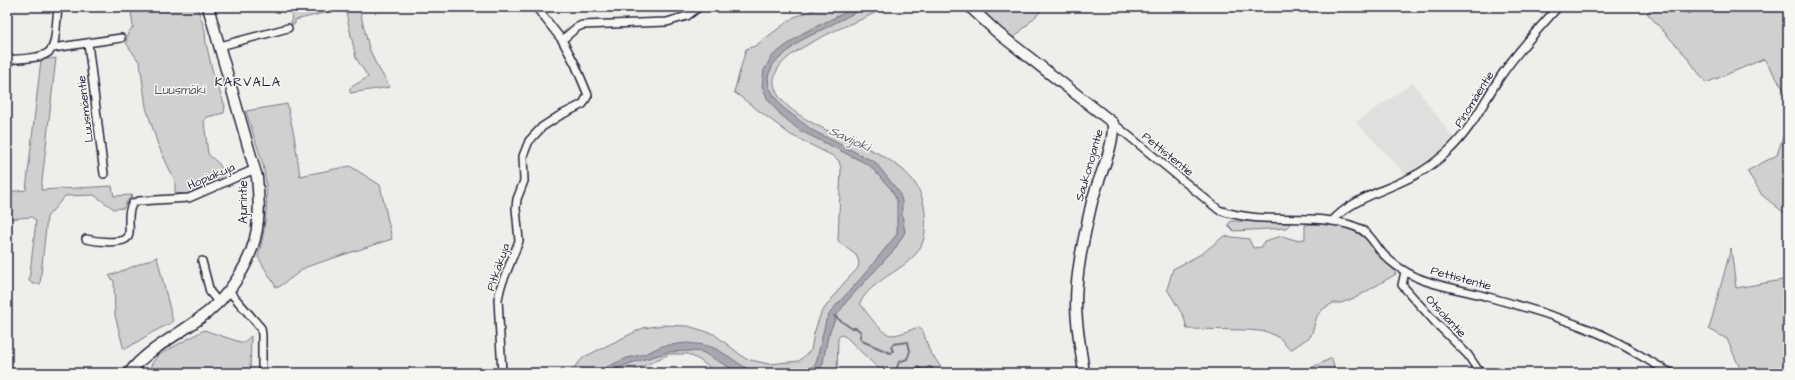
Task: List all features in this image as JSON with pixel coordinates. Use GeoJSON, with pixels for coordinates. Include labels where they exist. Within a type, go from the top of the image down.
{"type":"FeatureCollection","features":[{"type":"Feature","properties":{"kind":"street"},"geometry":{"type":"LineString","coordinates":[[7,60],[39,57],[50,52],[53,48],[58,7]]}},
{"type":"Feature","properties":{"kind":"street","name":"Ajurintie"},"geometry":{"type":"LineString","coordinates":[[129,373],[145,355],[198,321],[219,303],[229,291],[242,270],[254,241],[258,221],[259,198],[255,169],[208,7]]}},
{"type":"Feature","properties":{"kind":"street","name":"Pitkäkuja"},"geometry":{"type":"LineString","coordinates":[[502,373],[498,300],[501,286],[518,241],[516,208],[517,199],[524,181],[522,156],[534,134],[559,116],[584,104],[588,95],[573,59],[562,40],[536,7]]}},
{"type":"Feature","properties":{"kind":"street"},"geometry":{"type":"LineString","coordinates":[[562,40],[582,25],[667,22],[687,16],[699,7]]}},
{"type":"Feature","properties":{"kind":"street","name":"Saukonojantie"},"geometry":{"type":"LineString","coordinates":[[970,7],[998,33],[1113,124],[1113,134],[1108,154],[1090,206],[1079,269],[1076,303],[1084,373]]}},
{"type":"Feature","properties":{"kind":"street","name":"Pinomäentie"},"geometry":{"type":"LineString","coordinates":[[1332,221],[1340,212],[1351,205],[1419,173],[1445,154],[1459,141],[1468,130],[1506,69],[1532,36],[1558,7]]}},
{"type":"Feature","properties":{"kind":"street"},"geometry":{"type":"LineString","coordinates":[[220,46],[288,28]]}},
{"type":"Feature","properties":{"kind":"street"},"geometry":{"type":"LineString","coordinates":[[53,48],[122,38]]}},
{"type":"Feature","properties":{"kind":"street","name":"Luusmäentie"},"geometry":{"type":"LineString","coordinates":[[88,43],[104,174]]}},
{"type":"Feature","properties":{"kind":"street","name":"Pettistentie"},"geometry":{"type":"LineString","coordinates":[[1113,124],[1219,210],[1251,217],[1332,221],[1356,227],[1365,232],[1392,262],[1405,272],[1437,285],[1488,297],[1591,329],[1624,345],[1671,373]]}},
{"type":"Feature","properties":{"kind":"street","name":"Hopiakuja"},"geometry":{"type":"LineString","coordinates":[[86,239],[99,242],[123,240],[128,237],[129,212],[133,203],[138,201],[189,198],[255,169]]}},
{"type":"Feature","properties":{"kind":"street"},"geometry":{"type":"LineString","coordinates":[[202,261],[210,292],[219,303]]}},
{"type":"Feature","properties":{"kind":"street","name":"Otsolantie"},"geometry":{"type":"LineString","coordinates":[[1405,272],[1402,285],[1468,355],[1480,373]]}},
{"type":"Feature","properties":{"kind":"street"},"geometry":{"type":"LineString","coordinates":[[229,291],[260,328],[262,335],[262,373]]}},
{"type":"Feature","properties":{"kind":"shaded area"},"geometry":{"type":"Polygon","coordinates":[[[853,7],[866,7],[800,41],[774,63],[768,76],[769,87],[781,106],[812,130],[875,162],[899,192],[902,201],[902,215],[905,232],[895,249],[847,301],[837,315],[828,336],[823,363],[819,371],[815,373],[796,373],[809,370],[816,363],[826,320],[832,310],[862,277],[897,234],[897,201],[891,189],[869,165],[799,130],[780,114],[768,100],[762,86],[764,70],[772,56],[803,33],[848,11],[853,7]]]}},
{"type":"Feature","properties":{"kind":"shaded area"},"geometry":{"type":"Polygon","coordinates":[[[1413,83],[1456,142],[1420,169],[1407,176],[1356,122],[1413,83]]]}},
{"type":"Feature","properties":{"kind":"shaded area"},"geometry":{"type":"Polygon","coordinates":[[[686,343],[714,348],[746,368],[757,373],[739,373],[702,352],[690,351],[669,352],[628,364],[608,373],[593,373],[627,358],[645,354],[662,346],[686,343]]]}},
{"type":"Feature","properties":{"kind":"green space","name":"Luusmäki"},"geometry":{"type":"Polygon","coordinates":[[[129,7],[170,7],[172,9],[179,7],[197,7],[205,30],[206,43],[213,73],[225,106],[224,113],[207,117],[204,121],[208,154],[219,164],[227,177],[186,194],[175,193],[175,181],[158,145],[146,107],[140,63],[126,43],[128,33],[133,27],[129,7]]]}},
{"type":"Feature","properties":{"kind":"green space"},"geometry":{"type":"Polygon","coordinates":[[[307,7],[359,7],[369,48],[375,62],[390,87],[350,93],[350,88],[368,77],[356,58],[345,8],[295,20],[295,24],[291,24],[292,12],[307,7]]]}},
{"type":"Feature","properties":{"kind":"green space"},"geometry":{"type":"Polygon","coordinates":[[[822,7],[889,7],[827,34],[794,53],[778,69],[774,85],[781,99],[796,112],[814,124],[886,158],[902,169],[919,190],[924,205],[925,214],[925,232],[922,244],[916,254],[876,284],[860,303],[874,322],[887,334],[898,334],[918,327],[923,331],[929,350],[945,373],[883,373],[846,337],[841,335],[838,338],[837,373],[717,373],[701,361],[688,354],[669,354],[629,373],[569,373],[584,357],[643,328],[663,325],[688,326],[714,334],[746,359],[769,364],[799,361],[811,350],[814,333],[821,313],[844,283],[858,268],[859,262],[856,255],[838,240],[841,168],[839,161],[833,156],[791,135],[734,92],[746,49],[755,46],[794,17],[822,7]]]}},
{"type":"Feature","properties":{"kind":"green space"},"geometry":{"type":"Polygon","coordinates":[[[979,7],[1045,7],[1014,38],[998,27],[979,7]]]}},
{"type":"Feature","properties":{"kind":"green space"},"geometry":{"type":"Polygon","coordinates":[[[1655,7],[1682,7],[1688,14],[1701,7],[1788,7],[1788,96],[1764,59],[1706,83],[1686,56],[1647,13],[1655,7]]]}},
{"type":"Feature","properties":{"kind":"green space"},"geometry":{"type":"Polygon","coordinates":[[[56,58],[41,190],[112,186],[114,196],[133,195],[127,201],[124,208],[114,209],[94,195],[65,196],[47,217],[40,284],[33,284],[29,281],[36,221],[32,217],[7,219],[7,192],[26,190],[41,60],[56,58]]]}},
{"type":"Feature","properties":{"kind":"green space"},"geometry":{"type":"Polygon","coordinates":[[[287,104],[294,135],[300,176],[350,166],[380,185],[392,239],[306,267],[279,287],[276,287],[258,257],[265,223],[267,200],[263,165],[246,111],[287,104]]]}},
{"type":"Feature","properties":{"kind":"green space"},"geometry":{"type":"Polygon","coordinates":[[[1788,121],[1788,216],[1762,195],[1747,171],[1777,155],[1788,121]]]}},
{"type":"Feature","properties":{"kind":"green space"},"geometry":{"type":"Polygon","coordinates":[[[1231,221],[1291,223],[1286,228],[1234,231],[1228,225],[1231,221]]]}},
{"type":"Feature","properties":{"kind":"green space"},"geometry":{"type":"Polygon","coordinates":[[[1318,224],[1340,226],[1359,234],[1373,246],[1379,256],[1396,274],[1357,297],[1341,303],[1333,303],[1323,309],[1317,316],[1311,336],[1292,349],[1288,348],[1281,339],[1268,332],[1249,330],[1187,329],[1184,317],[1167,289],[1173,269],[1203,253],[1224,236],[1249,239],[1253,248],[1262,247],[1264,241],[1282,236],[1295,240],[1305,239],[1305,225],[1318,224]]]}},
{"type":"Feature","properties":{"kind":"green space"},"geometry":{"type":"Polygon","coordinates":[[[1731,248],[1736,288],[1788,279],[1788,373],[1742,373],[1727,339],[1709,329],[1731,248]]]}},
{"type":"Feature","properties":{"kind":"green space"},"geometry":{"type":"Polygon","coordinates":[[[157,257],[173,322],[153,332],[124,350],[115,315],[114,281],[109,276],[157,257]]]}},
{"type":"Feature","properties":{"kind":"green space"},"geometry":{"type":"Polygon","coordinates":[[[204,330],[243,343],[251,336],[250,373],[153,373],[151,365],[157,356],[204,330]]]}},
{"type":"Feature","properties":{"kind":"green space"},"geometry":{"type":"Polygon","coordinates":[[[1332,358],[1335,373],[1300,373],[1332,358]]]}},
{"type":"Feature","properties":{"kind":"waterway"},"geometry":{"type":"LineString","coordinates":[[834,316],[851,328],[856,328],[861,332],[860,337],[862,341],[890,353],[893,351],[891,347],[893,344],[908,342],[910,351],[907,359],[899,362],[895,373]]}},
{"type":"Feature","properties":{"kind":"waterway"},"geometry":{"type":"LineString","coordinates":[[915,373],[917,367],[924,370],[929,367],[932,368],[931,373]]}},
{"type":"Feature","properties":{"kind":"district","name":"KARVALA"},"geometry":{"type":"Point","coordinates":[248,81]}},
{"type":"Feature","properties":{"kind":"water label","name":"Savijoki"},"geometry":{"type":"Point","coordinates":[850,138]}}]}
